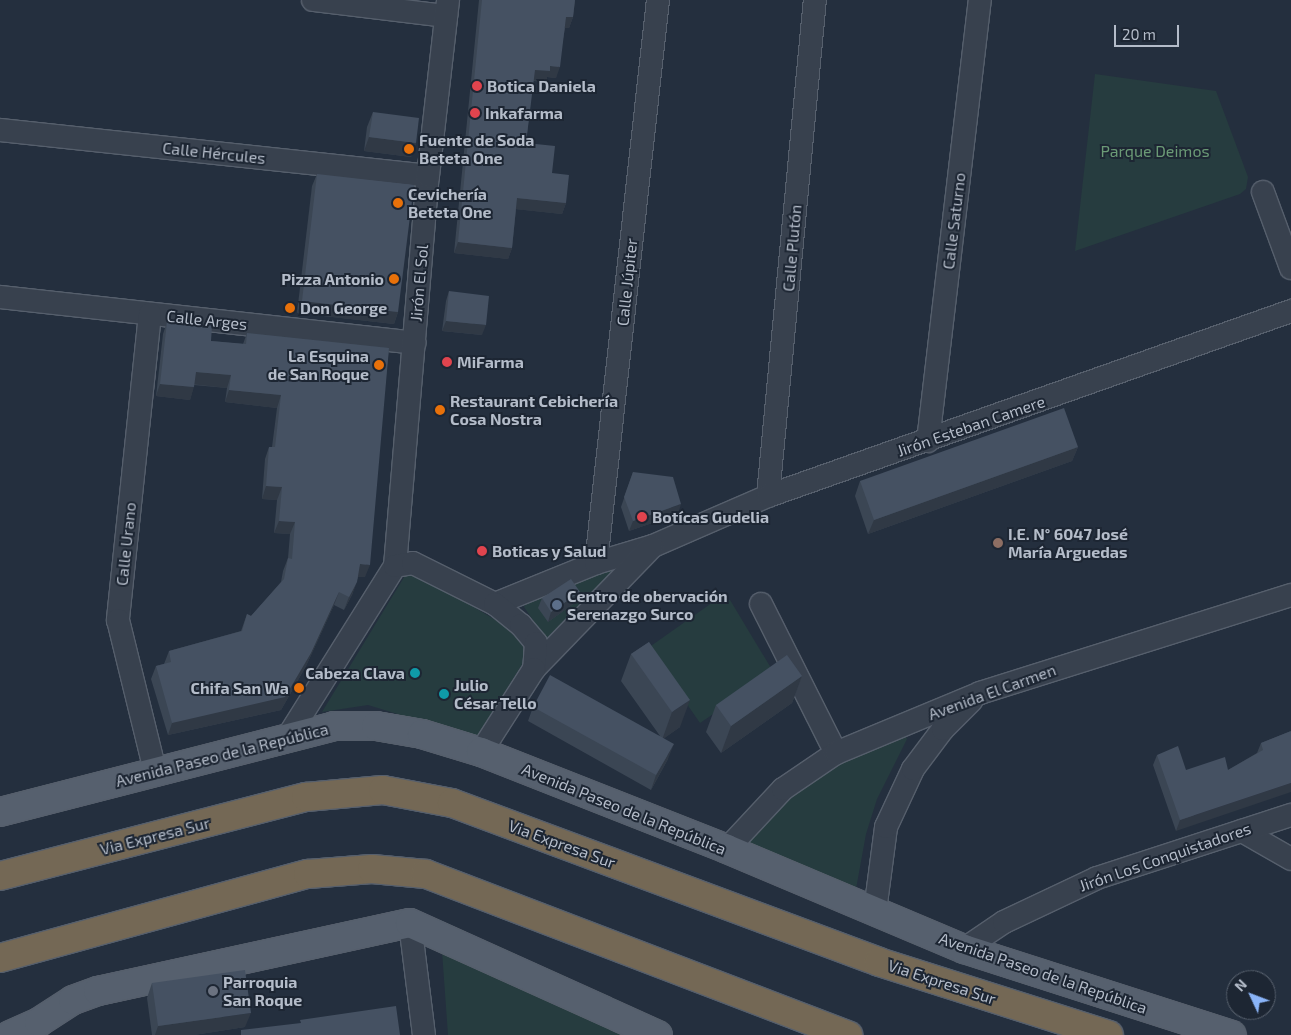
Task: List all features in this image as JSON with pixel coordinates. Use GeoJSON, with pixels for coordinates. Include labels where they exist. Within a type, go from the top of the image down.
{"type":"FeatureCollection","features":[{"type":"Feature","properties":{"kind":"highway","name":"Via Expresa Sur"},"geometry":{"type":"LineString","coordinates":[[0,876],[306,798],[383,790],[452,803],[879,962],[1109,1035]]}},
{"type":"Feature","properties":{"kind":"highway"},"geometry":{"type":"LineString","coordinates":[[0,958],[308,874],[372,869],[426,874],[848,1035]]}},
{"type":"Feature","properties":{"kind":"main road","name":"Avenida Paseo de la República"},"geometry":{"type":"LineString","coordinates":[[0,812],[155,770],[334,726],[376,726],[422,734],[481,752],[727,849],[964,949],[1232,1035]]}},
{"type":"Feature","properties":{"kind":"main road"},"geometry":{"type":"LineString","coordinates":[[10,1035],[43,1028],[72,1000],[98,991],[410,923],[658,1035]]}},
{"type":"Feature","properties":{"kind":"street"},"geometry":{"type":"LineString","coordinates":[[313,0],[447,8]]}},
{"type":"Feature","properties":{"kind":"street","name":"Calle Júpiter"},"geometry":{"type":"LineString","coordinates":[[596,563],[658,0]]}},
{"type":"Feature","properties":{"kind":"street","name":"Calle Plutón"},"geometry":{"type":"LineString","coordinates":[[768,496],[815,0]]}},
{"type":"Feature","properties":{"kind":"street","name":"Calle Saturno"},"geometry":{"type":"LineString","coordinates":[[928,441],[980,0]]}},
{"type":"Feature","properties":{"kind":"street","name":"Jirón El Sol"},"geometry":{"type":"LineString","coordinates":[[395,566],[428,176],[447,8]]}},
{"type":"Feature","properties":{"kind":"street","name":"Calle Hércules"},"geometry":{"type":"LineString","coordinates":[[0,130],[428,176]]}},
{"type":"Feature","properties":{"kind":"street"},"geometry":{"type":"LineString","coordinates":[[1263,192],[1291,268]]}},
{"type":"Feature","properties":{"kind":"street","name":"Calle Arges"},"geometry":{"type":"LineString","coordinates":[[0,297],[414,342]]}},
{"type":"Feature","properties":{"kind":"street","name":"Jirón Esteban Camere"},"geometry":{"type":"LineString","coordinates":[[495,604],[596,563],[653,546],[768,496],[928,441],[1291,311]]}},
{"type":"Feature","properties":{"kind":"street","name":"Calle Urano"},"geometry":{"type":"LineString","coordinates":[[150,314],[118,620],[155,770]]}},
{"type":"Feature","properties":{"kind":"street","name":"Jirón Esteban Camere"},"geometry":{"type":"LineString","coordinates":[[481,752],[534,669],[653,546]]}},
{"type":"Feature","properties":{"kind":"street"},"geometry":{"type":"LineString","coordinates":[[286,738],[395,566],[412,563],[495,604],[521,625],[536,644],[534,669]]}},
{"type":"Feature","properties":{"kind":"street","name":"Avenida El Carmen"},"geometry":{"type":"LineString","coordinates":[[727,849],[783,790],[836,753],[980,692],[1291,595]]}},
{"type":"Feature","properties":{"kind":"street"},"geometry":{"type":"LineString","coordinates":[[761,604],[836,753]]}},
{"type":"Feature","properties":{"kind":"street"},"geometry":{"type":"LineString","coordinates":[[875,911],[886,827],[912,769],[943,729],[980,692]]}},
{"type":"Feature","properties":{"kind":"street","name":"Jirón Los Conquistadores"},"geometry":{"type":"LineString","coordinates":[[964,949],[1004,922],[1097,878],[1291,815]]}},
{"type":"Feature","properties":{"kind":"street"},"geometry":{"type":"LineString","coordinates":[[1242,831],[1291,859]]}},
{"type":"Feature","properties":{"kind":"street"},"geometry":{"type":"LineString","coordinates":[[410,923],[424,1035]]}},
{"type":"Feature","properties":{"kind":"green space","name":"Parque Deimos"},"geometry":{"type":"Polygon","coordinates":[[[1095,74],[1216,91],[1248,177],[1246,189],[1240,194],[1075,251],[1095,74]]]}},
{"type":"Feature","properties":{"kind":"green space"},"geometry":{"type":"Polygon","coordinates":[[[620,565],[546,639],[524,607],[526,603],[620,565]]]}},
{"type":"Feature","properties":{"kind":"green space"},"geometry":{"type":"Polygon","coordinates":[[[406,574],[418,574],[504,625],[526,649],[523,663],[476,738],[368,705],[322,712],[406,574]]]}},
{"type":"Feature","properties":{"kind":"green space"},"geometry":{"type":"Polygon","coordinates":[[[716,600],[730,600],[774,673],[700,723],[648,648],[716,600]]]}},
{"type":"Feature","properties":{"kind":"green space"},"geometry":{"type":"Polygon","coordinates":[[[905,735],[907,739],[877,799],[866,834],[856,889],[745,845],[789,798],[837,757],[905,735]]]}},
{"type":"Feature","properties":{"kind":"green space"},"geometry":{"type":"Polygon","coordinates":[[[442,951],[645,1035],[448,1035],[442,951]]]}},
{"type":"Feature","properties":{"kind":"building"},"geometry":{"type":"Polygon","coordinates":[[[482,0],[575,0],[573,17],[566,17],[560,67],[550,66],[550,71],[535,70],[526,143],[555,146],[552,173],[569,175],[566,203],[517,198],[512,248],[458,242],[482,0]]]}},
{"type":"Feature","properties":{"kind":"building"},"geometry":{"type":"Polygon","coordinates":[[[373,112],[419,118],[416,143],[369,137],[373,112]]]}},
{"type":"Feature","properties":{"kind":"building"},"geometry":{"type":"Polygon","coordinates":[[[317,174],[414,185],[398,312],[302,301],[317,174]]]}},
{"type":"Feature","properties":{"kind":"building"},"geometry":{"type":"Polygon","coordinates":[[[449,291],[489,296],[486,325],[446,321],[449,291]]]}},
{"type":"Feature","properties":{"kind":"building"},"geometry":{"type":"Polygon","coordinates":[[[167,322],[212,326],[211,341],[246,344],[247,333],[389,348],[370,565],[360,564],[357,582],[349,597],[339,592],[311,653],[285,697],[172,723],[156,666],[171,662],[169,651],[242,631],[247,614],[251,616],[284,579],[288,558],[292,559],[295,522],[279,521],[282,487],[266,486],[269,447],[275,447],[281,395],[229,390],[231,375],[196,372],[194,387],[160,384],[167,322]]]}},
{"type":"Feature","properties":{"kind":"building"},"geometry":{"type":"Polygon","coordinates":[[[1064,408],[1078,447],[874,520],[860,481],[1064,408]]]}},
{"type":"Feature","properties":{"kind":"building"},"geometry":{"type":"Polygon","coordinates":[[[633,472],[673,477],[681,504],[633,521],[624,497],[633,472]]]}},
{"type":"Feature","properties":{"kind":"building"},"geometry":{"type":"Polygon","coordinates":[[[571,579],[580,592],[551,612],[542,598],[571,579]]]}},
{"type":"Feature","properties":{"kind":"building"},"geometry":{"type":"Polygon","coordinates":[[[649,642],[690,700],[672,712],[631,654],[649,642]]]}},
{"type":"Feature","properties":{"kind":"building"},"geometry":{"type":"Polygon","coordinates":[[[787,655],[802,676],[731,726],[716,705],[787,655]]]}},
{"type":"Feature","properties":{"kind":"building"},"geometry":{"type":"Polygon","coordinates":[[[550,675],[674,744],[656,775],[533,707],[550,675]]]}},
{"type":"Feature","properties":{"kind":"building"},"geometry":{"type":"Polygon","coordinates":[[[1291,731],[1291,783],[1180,820],[1157,755],[1178,746],[1186,770],[1225,757],[1228,770],[1263,750],[1261,743],[1291,731]]]}},
{"type":"Feature","properties":{"kind":"building"},"geometry":{"type":"Polygon","coordinates":[[[245,970],[251,1013],[158,1026],[152,983],[245,970]]]}},
{"type":"Feature","properties":{"kind":"building"},"geometry":{"type":"Polygon","coordinates":[[[396,1006],[400,1035],[241,1035],[241,1030],[301,1023],[300,1020],[396,1006]]]}},
{"type":"Feature","properties":{"kind":"place","name":"Botica Daniela"},"geometry":{"type":"Point","coordinates":[477,86]}},
{"type":"Feature","properties":{"kind":"place","name":"Inkafarma"},"geometry":{"type":"Point","coordinates":[475,113]}},
{"type":"Feature","properties":{"kind":"place","name":"Fuente de Soda Beteta One"},"geometry":{"type":"Point","coordinates":[409,149]}},
{"type":"Feature","properties":{"kind":"place","name":"Cevichería Beteta One"},"geometry":{"type":"Point","coordinates":[398,203]}},
{"type":"Feature","properties":{"kind":"place","name":"Pizza Antonio"},"geometry":{"type":"Point","coordinates":[394,279]}},
{"type":"Feature","properties":{"kind":"place","name":"Don George"},"geometry":{"type":"Point","coordinates":[290,308]}},
{"type":"Feature","properties":{"kind":"place","name":"MiFarma"},"geometry":{"type":"Point","coordinates":[447,362]}},
{"type":"Feature","properties":{"kind":"place","name":"La Esquina de San Roque"},"geometry":{"type":"Point","coordinates":[379,365]}},
{"type":"Feature","properties":{"kind":"place","name":"Restaurant Cebichería Cosa Nostra"},"geometry":{"type":"Point","coordinates":[440,410]}},
{"type":"Feature","properties":{"kind":"place","name":"Botícas Gudelia"},"geometry":{"type":"Point","coordinates":[642,517]}},
{"type":"Feature","properties":{"kind":"place","name":"I.E. N° 6047 José María Arguedas"},"geometry":{"type":"Point","coordinates":[998,543]}},
{"type":"Feature","properties":{"kind":"place","name":"Boticas y Salud"},"geometry":{"type":"Point","coordinates":[482,551]}},
{"type":"Feature","properties":{"kind":"place","name":"Centro de obervación Serenazgo Surco"},"geometry":{"type":"Point","coordinates":[557,605]}},
{"type":"Feature","properties":{"kind":"place","name":"Cabeza Clava"},"geometry":{"type":"Point","coordinates":[415,673]}},
{"type":"Feature","properties":{"kind":"place","name":"Chifa San Wa"},"geometry":{"type":"Point","coordinates":[299,688]}},
{"type":"Feature","properties":{"kind":"place","name":"Julio César Tello"},"geometry":{"type":"Point","coordinates":[444,694]}},
{"type":"Feature","properties":{"kind":"place","name":"Parroquia San Roque"},"geometry":{"type":"Point","coordinates":[213,991]}}]}
